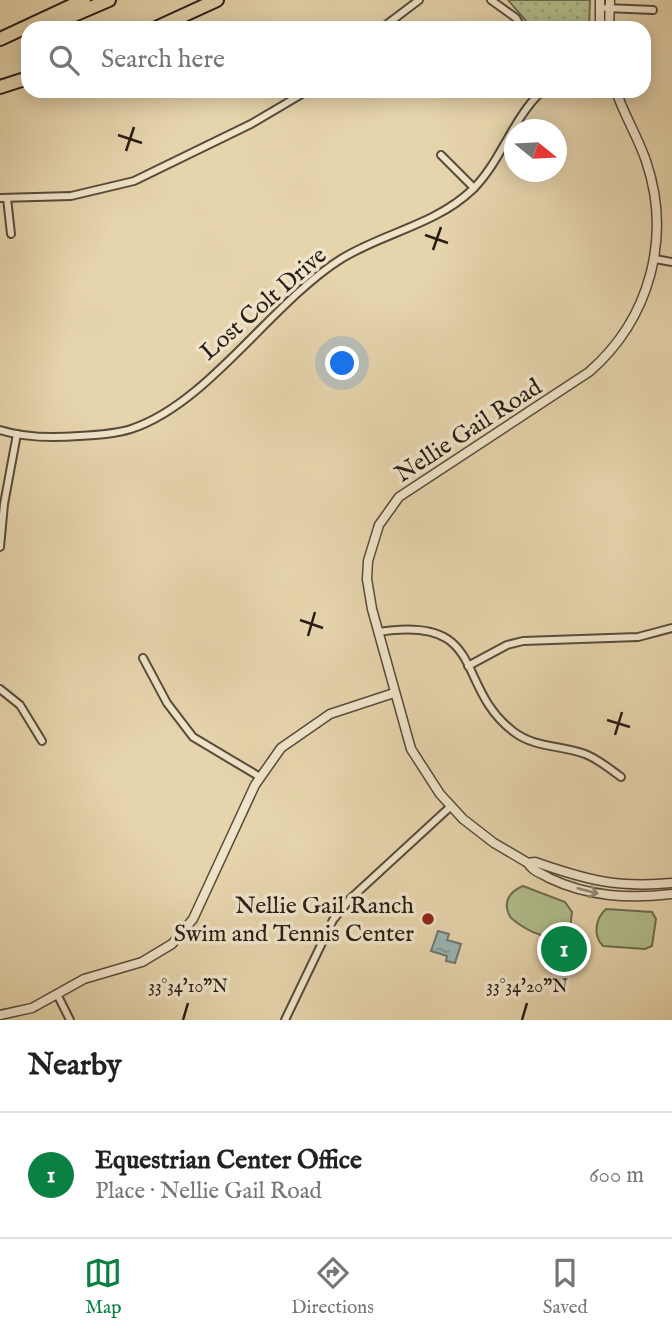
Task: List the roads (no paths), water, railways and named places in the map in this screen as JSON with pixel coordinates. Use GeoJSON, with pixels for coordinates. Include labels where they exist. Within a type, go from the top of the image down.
{"type":"FeatureCollection","features":[{"type":"Feature","properties":{"kind":"highway"},"geometry":{"type":"LineString","coordinates":[[41,21],[84,0]]}},
{"type":"Feature","properties":{"kind":"highway"},"geometry":{"type":"LineString","coordinates":[[60,21],[109,0]]}},
{"type":"Feature","properties":{"kind":"highway"},"geometry":{"type":"LineString","coordinates":[[171,21],[217,0]]}},
{"type":"Feature","properties":{"kind":"highway"},"geometry":{"type":"LineString","coordinates":[[0,41],[21,31]]}},
{"type":"Feature","properties":{"kind":"highway"},"geometry":{"type":"LineString","coordinates":[[0,41],[21,36]]}},
{"type":"Feature","properties":{"kind":"highway"},"geometry":{"type":"LineString","coordinates":[[0,87],[21,80]]}},
{"type":"Feature","properties":{"kind":"street"},"geometry":{"type":"LineString","coordinates":[[391,21],[419,0]]}},
{"type":"Feature","properties":{"kind":"street"},"geometry":{"type":"LineString","coordinates":[[491,0],[518,21]]}},
{"type":"Feature","properties":{"kind":"street"},"geometry":{"type":"LineString","coordinates":[[605,4],[653,10]]}},
{"type":"Feature","properties":{"kind":"street"},"geometry":{"type":"LineString","coordinates":[[11,234],[4,198],[71,196],[134,181],[251,124],[295,98]]}},
{"type":"Feature","properties":{"kind":"street","name":"Lost Colt Drive"},"geometry":{"type":"LineString","coordinates":[[0,430],[60,438],[111,433],[131,429],[166,413],[322,272],[363,247],[438,215],[474,188],[521,116],[536,98]]}},
{"type":"Feature","properties":{"kind":"street","name":"Nellie Gail Road"},"geometry":{"type":"LineString","coordinates":[[619,98],[646,160],[657,212],[655,259],[634,317],[602,361],[572,385],[422,480],[392,506],[375,534],[368,561],[368,590],[411,749],[450,807],[485,837],[528,863],[530,868],[564,884],[596,894],[630,897],[672,894]]}},
{"type":"Feature","properties":{"kind":"street"},"geometry":{"type":"LineString","coordinates":[[441,155],[474,188]]}},
{"type":"Feature","properties":{"kind":"street"},"geometry":{"type":"LineString","coordinates":[[655,259],[672,262]]}},
{"type":"Feature","properties":{"kind":"street"},"geometry":{"type":"LineString","coordinates":[[0,547],[4,504],[17,434]]}},
{"type":"Feature","properties":{"kind":"street"},"geometry":{"type":"LineString","coordinates":[[378,632],[406,627],[431,631],[454,644],[491,705],[512,731],[538,744],[586,755],[621,777]]}},
{"type":"Feature","properties":{"kind":"street"},"geometry":{"type":"LineString","coordinates":[[468,666],[507,645],[523,640],[638,637],[672,628]]}},
{"type":"Feature","properties":{"kind":"street"},"geometry":{"type":"LineString","coordinates":[[144,658],[167,703],[193,737],[260,777]]}},
{"type":"Feature","properties":{"kind":"street"},"geometry":{"type":"LineString","coordinates":[[0,689],[20,705],[42,741]]}},
{"type":"Feature","properties":{"kind":"street"},"geometry":{"type":"LineString","coordinates":[[0,1015],[21,1012],[84,979],[142,962],[179,936],[199,907],[260,777],[281,748],[318,720],[394,693]]}},
{"type":"Feature","properties":{"kind":"street"},"geometry":{"type":"LineString","coordinates":[[285,1020],[332,920],[350,899],[450,807]]}},
{"type":"Feature","properties":{"kind":"street","name":"Nellie Gail Road"},"geometry":{"type":"LineString","coordinates":[[528,863],[535,862],[600,883],[634,886],[672,883]]}},
{"type":"Feature","properties":{"kind":"street"},"geometry":{"type":"LineString","coordinates":[[57,994],[70,1020]]}},
{"type":"Feature","properties":{"kind":"water"},"geometry":{"type":"Polygon","coordinates":[[[438,931],[449,934],[447,940],[461,944],[455,963],[446,961],[447,956],[431,951],[438,931]]]}},
{"type":"Feature","properties":{"kind":"place","name":"Nellie Gail Ranch Swim and Tennis Center"},"geometry":{"type":"Point","coordinates":[428,919]}},
{"type":"Feature","properties":{"kind":"place","name":"Equestrian Center Office"},"geometry":{"type":"Point","coordinates":[564,949]}}]}
